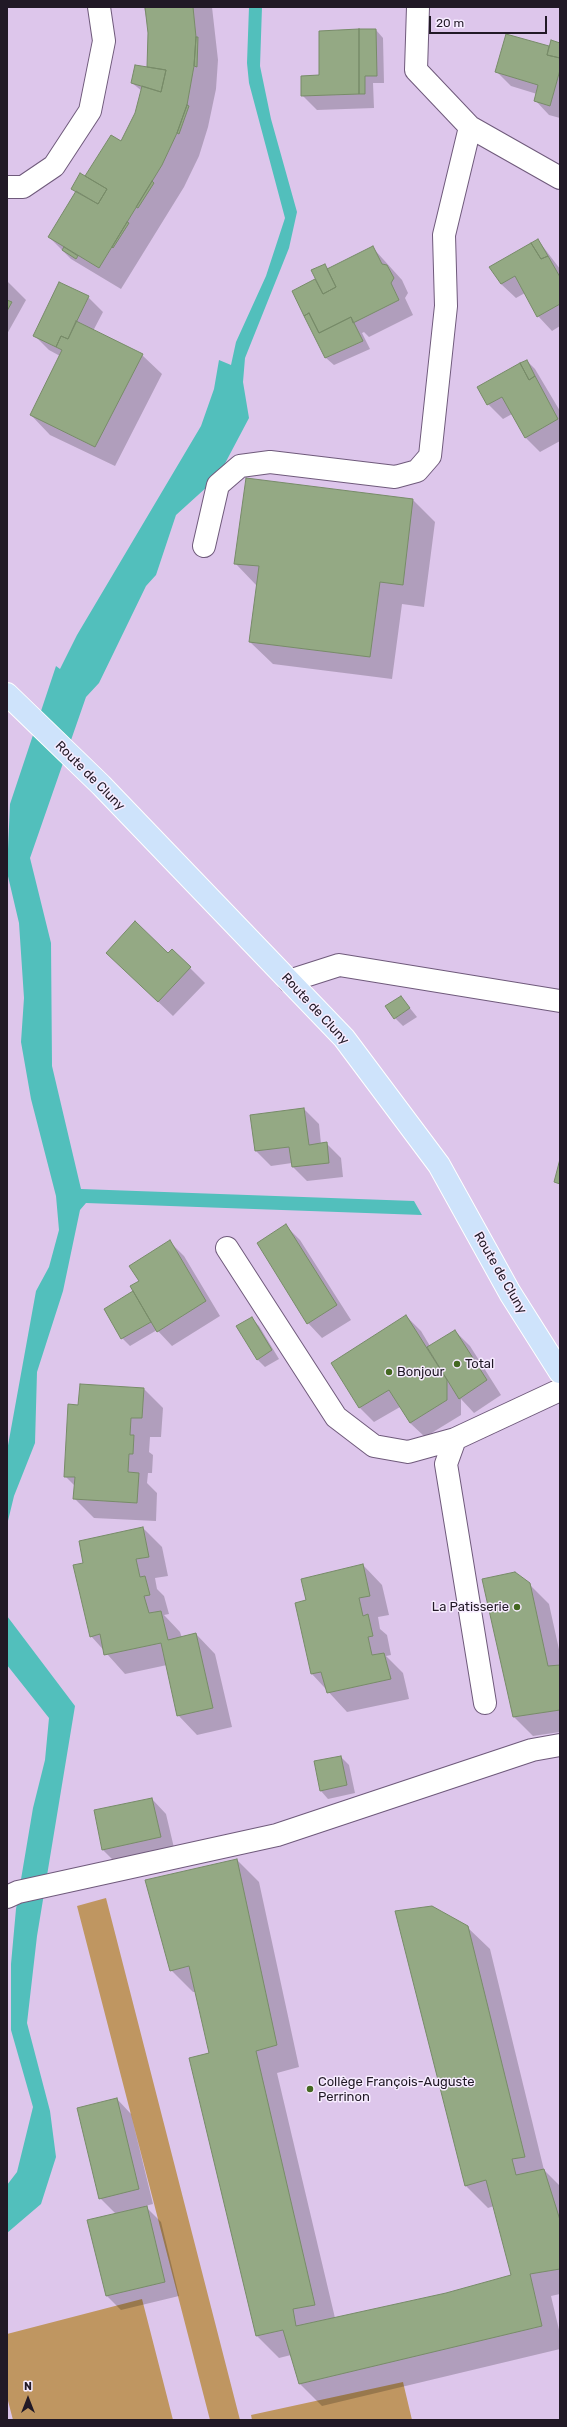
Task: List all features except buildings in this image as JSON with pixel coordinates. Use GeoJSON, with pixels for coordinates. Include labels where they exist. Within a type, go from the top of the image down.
{"type":"FeatureCollection","features":[{"type":"Feature","properties":{"kind":"main road","name":"Route de Cluny"},"geometry":{"type":"LineString","coordinates":[[11,698],[100,785],[344,1038],[439,1165],[510,1293],[560,1372]]}},
{"type":"Feature","properties":{"kind":"street"},"geometry":{"type":"LineString","coordinates":[[7,188],[23,187],[54,166],[90,111],[104,41],[98,7]]}},
{"type":"Feature","properties":{"kind":"street"},"geometry":{"type":"LineString","coordinates":[[418,7],[416,70],[470,127],[560,178]]}},
{"type":"Feature","properties":{"kind":"street"},"geometry":{"type":"LineString","coordinates":[[204,546],[218,485],[240,466],[270,462],[395,477],[417,471],[430,456],[446,306],[444,235],[470,127]]}},
{"type":"Feature","properties":{"kind":"street"},"geometry":{"type":"LineString","coordinates":[[289,981],[339,965],[560,1001]]}},
{"type":"Feature","properties":{"kind":"street"},"geometry":{"type":"LineString","coordinates":[[227,1248],[336,1417],[374,1446],[408,1452],[455,1439],[560,1390]]}},
{"type":"Feature","properties":{"kind":"street"},"geometry":{"type":"LineString","coordinates":[[455,1439],[446,1464],[486,1703]]}},
{"type":"Feature","properties":{"kind":"street"},"geometry":{"type":"LineString","coordinates":[[13,1894],[276,1835],[532,1750],[560,1744]]}},
{"type":"Feature","properties":{"kind":"shaded area"},"geometry":{"type":"Polygon","coordinates":[[[249,7],[262,7],[260,66],[271,119],[297,212],[289,248],[245,358],[243,382],[249,418],[221,471],[208,486],[176,515],[156,575],[146,586],[99,683],[86,697],[30,858],[51,943],[52,1066],[81,1189],[414,1201],[422,1215],[86,1203],[80,1210],[63,1291],[37,1372],[35,1443],[14,1496],[7,1525],[7,1451],[36,1291],[49,1267],[59,1230],[56,1196],[31,1099],[21,1042],[24,998],[19,923],[7,872],[10,804],[56,666],[60,669],[77,635],[201,426],[214,389],[219,360],[231,365],[236,342],[266,276],[285,218],[249,83],[247,63],[249,7]]]}},
{"type":"Feature","properties":{"kind":"shaded area"},"geometry":{"type":"Polygon","coordinates":[[[7,1616],[75,1706],[37,1936],[27,2023],[50,2111],[56,2157],[41,2204],[7,2233],[7,2185],[17,2172],[33,2107],[11,2030],[11,1964],[16,1909],[33,1808],[45,1760],[49,1718],[7,1665],[7,1616]]]}},
{"type":"Feature","properties":{"kind":"shaded area"},"geometry":{"type":"Polygon","coordinates":[[[106,1898],[240,2420],[210,2420],[77,1906],[106,1898]]]}},
{"type":"Feature","properties":{"kind":"shaded area"},"geometry":{"type":"Polygon","coordinates":[[[142,2299],[173,2420],[13,2420],[7,2397],[7,2334],[142,2299]]]}},
{"type":"Feature","properties":{"kind":"shaded area"},"geometry":{"type":"Polygon","coordinates":[[[403,2382],[412,2420],[252,2420],[251,2415],[403,2382]]]}},
{"type":"Feature","properties":{"kind":"place","name":"Total"},"geometry":{"type":"Point","coordinates":[457,1364]}},
{"type":"Feature","properties":{"kind":"place","name":"Bonjour"},"geometry":{"type":"Point","coordinates":[389,1372]}},
{"type":"Feature","properties":{"kind":"place","name":"La Patisserie"},"geometry":{"type":"Point","coordinates":[517,1607]}},
{"type":"Feature","properties":{"kind":"place","name":"Collège François-Auguste Perrinon"},"geometry":{"type":"Point","coordinates":[310,2089]}}]}
